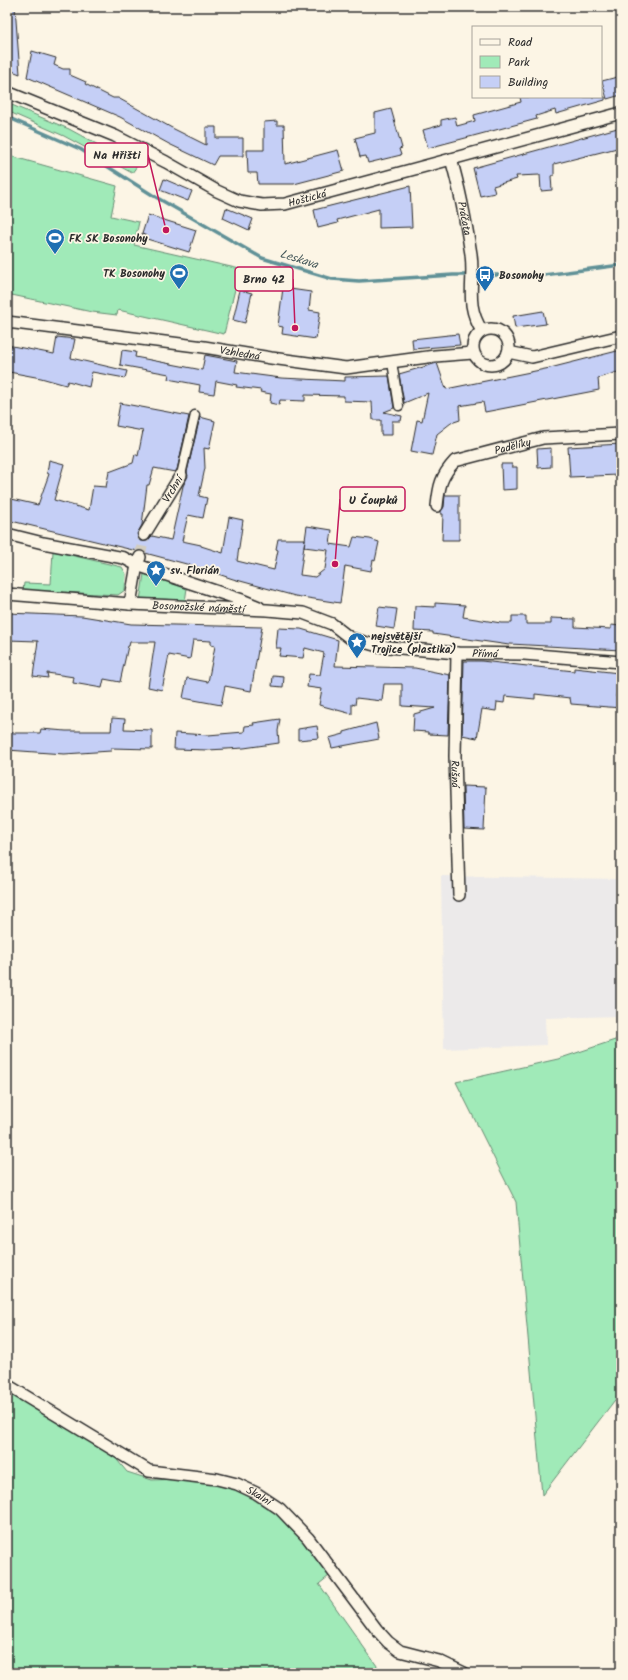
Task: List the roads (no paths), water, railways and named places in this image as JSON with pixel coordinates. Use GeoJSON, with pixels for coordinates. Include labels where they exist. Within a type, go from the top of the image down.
{"type":"FeatureCollection","features":[{"type":"Feature","properties":{"kind":"street","name":"Hoštická"},"geometry":{"type":"LineString","coordinates":[[7,92],[116,136],[222,194],[239,201],[262,205],[285,204],[621,112]]}},
{"type":"Feature","properties":{"kind":"street","name":"Práčata"},"geometry":{"type":"LineString","coordinates":[[451,159],[461,196],[471,255],[472,311],[482,331]]}},
{"type":"Feature","properties":{"kind":"street","name":"Vzhledná"},"geometry":{"type":"LineString","coordinates":[[7,322],[204,347],[346,368],[435,356],[474,353]]}},
{"type":"Feature","properties":{"kind":"street"},"geometry":{"type":"LineString","coordinates":[[493,329],[503,334],[508,343],[508,352],[500,363],[492,365],[480,361],[474,353],[474,340],[482,331],[493,329]]}},
{"type":"Feature","properties":{"kind":"street"},"geometry":{"type":"LineString","coordinates":[[508,352],[532,357],[621,336]]}},
{"type":"Feature","properties":{"kind":"street"},"geometry":{"type":"LineString","coordinates":[[392,362],[399,406]]}},
{"type":"Feature","properties":{"kind":"street","name":"Vrchní"},"geometry":{"type":"LineString","coordinates":[[144,536],[180,475],[195,415]]}},
{"type":"Feature","properties":{"kind":"street","name":"Padělíky"},"geometry":{"type":"LineString","coordinates":[[437,506],[438,490],[441,480],[448,469],[456,461],[543,438],[621,434]]}},
{"type":"Feature","properties":{"kind":"street","name":"Bosonožské náměstí"},"geometry":{"type":"LineString","coordinates":[[7,534],[43,543],[139,561],[266,610]]}},
{"type":"Feature","properties":{"kind":"street"},"geometry":{"type":"LineString","coordinates":[[130,604],[139,561]]}},
{"type":"Feature","properties":{"kind":"street","name":"Bosonožské náměstí"},"geometry":{"type":"LineString","coordinates":[[7,594],[130,604],[303,613],[332,624]]}},
{"type":"Feature","properties":{"kind":"street","name":"Přímá"},"geometry":{"type":"LineString","coordinates":[[332,624],[350,638],[378,646],[457,653],[524,654],[621,662]]}},
{"type":"Feature","properties":{"kind":"street","name":"Rušná"},"geometry":{"type":"LineString","coordinates":[[457,653],[455,756],[459,895]]}},
{"type":"Feature","properties":{"kind":"street","name":"Skalní"},"geometry":{"type":"LineString","coordinates":[[7,1385],[149,1471],[217,1479],[237,1484],[256,1493],[280,1509],[308,1538],[377,1630],[388,1642],[400,1651],[439,1661],[464,1673]]}},
{"type":"Feature","properties":{"kind":"waterway","name":"Leskava"},"geometry":{"type":"LineString","coordinates":[[7,117],[80,149],[154,196],[262,258],[332,279],[359,281],[453,275],[544,275],[621,265]]}},
{"type":"Feature","properties":{"kind":"tunnel"},"geometry":{"type":"LineString","coordinates":[[140,557],[144,535]]}},
{"type":"Feature","properties":{"kind":"place","name":"Na Hřišti"},"geometry":{"type":"Point","coordinates":[166,230]}},
{"type":"Feature","properties":{"kind":"place","name":"FK SK Bosonohy"},"geometry":{"type":"Point","coordinates":[55,255]}},
{"type":"Feature","properties":{"kind":"place","name":"TK Bosonohy"},"geometry":{"type":"Point","coordinates":[179,290]}},
{"type":"Feature","properties":{"kind":"place","name":"Bosonohy"},"geometry":{"type":"Point","coordinates":[485,292]}},
{"type":"Feature","properties":{"kind":"place","name":"Brno 42"},"geometry":{"type":"Point","coordinates":[295,328]}},
{"type":"Feature","properties":{"kind":"place","name":"U Čoupků"},"geometry":{"type":"Point","coordinates":[335,564]}},
{"type":"Feature","properties":{"kind":"place","name":"sv. Florián"},"geometry":{"type":"Point","coordinates":[156,587]}},
{"type":"Feature","properties":{"kind":"place","name":"nejsvětější Trojice (plastika)"},"geometry":{"type":"Point","coordinates":[357,659]}}]}
